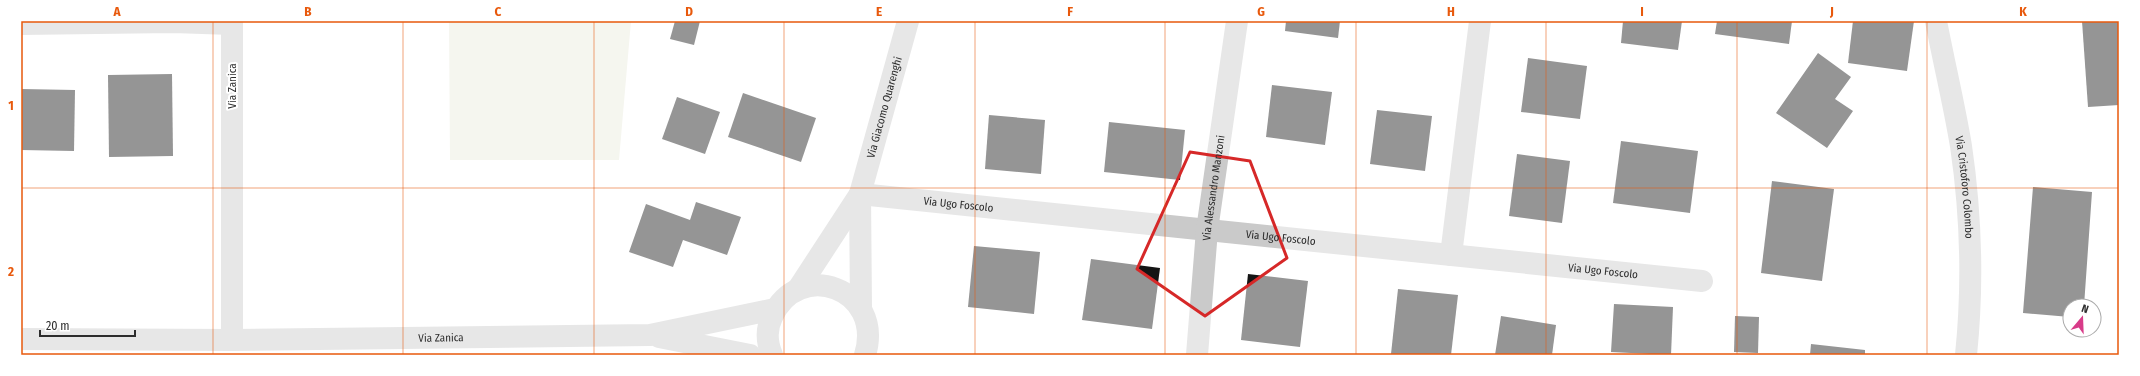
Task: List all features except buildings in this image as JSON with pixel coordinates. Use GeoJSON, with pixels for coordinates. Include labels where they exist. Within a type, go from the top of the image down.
{"type":"FeatureCollection","features":[{"type":"Feature","properties":{"kind":"street","name":"Via Giacomo Quarenghi"},"geometry":{"type":"LineString","coordinates":[[861,308],[860,194],[908,21]]}},
{"type":"Feature","properties":{"kind":"street","name":"Via Alessandro Manzoni"},"geometry":{"type":"LineString","coordinates":[[1197,355],[1207,230],[1237,21]]}},
{"type":"Feature","properties":{"kind":"street"},"geometry":{"type":"LineString","coordinates":[[1451,255],[1480,21]]}},
{"type":"Feature","properties":{"kind":"street","name":"Via Cristoforo Colombo"},"geometry":{"type":"LineString","coordinates":[[1936,21],[1961,147],[1967,213],[1971,309],[1966,355]]}},
{"type":"Feature","properties":{"kind":"street","name":"Via Zanica"},"geometry":{"type":"LineString","coordinates":[[21,24],[172,22],[232,23],[232,340]]}},
{"type":"Feature","properties":{"kind":"street","name":"Via Giacomo Quarenghi"},"geometry":{"type":"LineString","coordinates":[[798,289],[860,194]]}},
{"type":"Feature","properties":{"kind":"street","name":"Via Ugo Foscolo"},"geometry":{"type":"LineString","coordinates":[[860,194],[1702,280]]}},
{"type":"Feature","properties":{"kind":"street"},"geometry":{"type":"LineString","coordinates":[[772,355],[768,334],[770,321],[775,309],[785,297],[798,289],[812,286],[826,286],[840,290],[852,298],[861,308],[868,324],[869,342],[865,355]]}},
{"type":"Feature","properties":{"kind":"street","name":"Via Zanica"},"geometry":{"type":"LineString","coordinates":[[21,339],[232,340],[650,335],[775,309]]}},
{"type":"Feature","properties":{"kind":"street","name":"Via Zanica"},"geometry":{"type":"LineString","coordinates":[[650,335],[750,355]]}},
{"type":"Feature","properties":{"kind":"highlighted area"},"geometry":{"type":"Polygon","coordinates":[[[1190,152],[1250,161],[1287,258],[1205,316],[1137,269],[1190,152]]]}},
{"type":"Feature","properties":{"kind":"shaded area"},"geometry":{"type":"Polygon","coordinates":[[[449,21],[631,21],[619,160],[450,160],[449,21]]]}}]}
